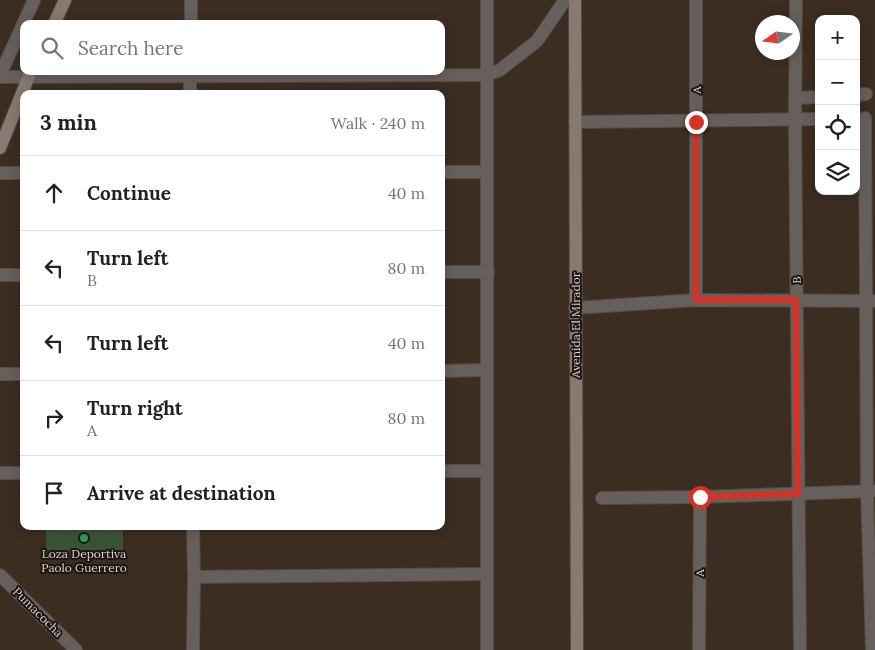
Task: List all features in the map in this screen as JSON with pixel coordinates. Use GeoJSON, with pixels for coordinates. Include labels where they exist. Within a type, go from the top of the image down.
{"type":"FeatureCollection","features":[{"type":"Feature","properties":{"kind":"street"},"geometry":{"type":"LineString","coordinates":[[25,20],[34,0]]}},
{"type":"Feature","properties":{"kind":"street"},"geometry":{"type":"LineString","coordinates":[[56,20],[65,0]]}},
{"type":"Feature","properties":{"kind":"street"},"geometry":{"type":"LineString","coordinates":[[191,0],[191,20]]}},
{"type":"Feature","properties":{"kind":"street"},"geometry":{"type":"LineString","coordinates":[[487,0],[487,650]]}},
{"type":"Feature","properties":{"kind":"street"},"geometry":{"type":"LineString","coordinates":[[445,75],[487,75],[500,70],[537,41],[565,0]]}},
{"type":"Feature","properties":{"kind":"street","name":"Avenida El Mirador"},"geometry":{"type":"LineString","coordinates":[[575,0],[577,650]]}},
{"type":"Feature","properties":{"kind":"street","name":"A"},"geometry":{"type":"LineString","coordinates":[[696,0],[696,300]]}},
{"type":"Feature","properties":{"kind":"street","name":"B"},"geometry":{"type":"LineString","coordinates":[[796,0],[796,300],[800,650]]}},
{"type":"Feature","properties":{"kind":"street"},"geometry":{"type":"LineString","coordinates":[[20,31],[0,76],[20,75]]}},
{"type":"Feature","properties":{"kind":"street"},"geometry":{"type":"LineString","coordinates":[[24,90],[30,75]]}},
{"type":"Feature","properties":{"kind":"street"},"geometry":{"type":"LineString","coordinates":[[190,75],[190,90]]}},
{"type":"Feature","properties":{"kind":"street"},"geometry":{"type":"LineString","coordinates":[[795,98],[815,97]]}},
{"type":"Feature","properties":{"kind":"street"},"geometry":{"type":"LineString","coordinates":[[0,148],[20,99]]}},
{"type":"Feature","properties":{"kind":"street"},"geometry":{"type":"LineString","coordinates":[[865,118],[870,301],[872,650]]}},
{"type":"Feature","properties":{"kind":"street"},"geometry":{"type":"LineString","coordinates":[[575,122],[815,119]]}},
{"type":"Feature","properties":{"kind":"street"},"geometry":{"type":"LineString","coordinates":[[445,172],[487,172]]}},
{"type":"Feature","properties":{"kind":"street"},"geometry":{"type":"LineString","coordinates":[[0,173],[20,173]]}},
{"type":"Feature","properties":{"kind":"street"},"geometry":{"type":"LineString","coordinates":[[445,272],[488,272]]}},
{"type":"Feature","properties":{"kind":"street"},"geometry":{"type":"LineString","coordinates":[[0,275],[20,275]]}},
{"type":"Feature","properties":{"kind":"street"},"geometry":{"type":"LineString","coordinates":[[575,308],[696,300],[870,301]]}},
{"type":"Feature","properties":{"kind":"street"},"geometry":{"type":"LineString","coordinates":[[445,371],[486,370]]}},
{"type":"Feature","properties":{"kind":"street"},"geometry":{"type":"LineString","coordinates":[[0,374],[20,374]]}},
{"type":"Feature","properties":{"kind":"street"},"geometry":{"type":"LineString","coordinates":[[445,471],[487,471]]}},
{"type":"Feature","properties":{"kind":"street"},"geometry":{"type":"LineString","coordinates":[[0,473],[20,473]]}},
{"type":"Feature","properties":{"kind":"street"},"geometry":{"type":"LineString","coordinates":[[602,498],[700,497],[871,491]]}},
{"type":"Feature","properties":{"kind":"street","name":"A"},"geometry":{"type":"LineString","coordinates":[[699,650],[700,497]]}},
{"type":"Feature","properties":{"kind":"street"},"geometry":{"type":"LineString","coordinates":[[193,530],[193,650]]}},
{"type":"Feature","properties":{"kind":"street"},"geometry":{"type":"LineString","coordinates":[[194,577],[486,574]]}},
{"type":"Feature","properties":{"kind":"street","name":"Pumacocha"},"geometry":{"type":"LineString","coordinates":[[0,575],[76,650]]}},
{"type":"Feature","properties":{"kind":"green space","name":"Loza Deportiva Paolo Guerrero"},"geometry":{"type":"Polygon","coordinates":[[[46,530],[123,530],[123,550],[46,550],[46,530]]]}},
{"type":"Feature","properties":{"kind":"place","name":"Loza Deportiva Paolo Guerrero"},"geometry":{"type":"Point","coordinates":[84,538]}},
{"type":"Feature","properties":{"kind":"route"},"geometry":{"type":"LineString","coordinates":[[696,122],[696,300],[796,300],[798,494],[700,497]]}}]}
